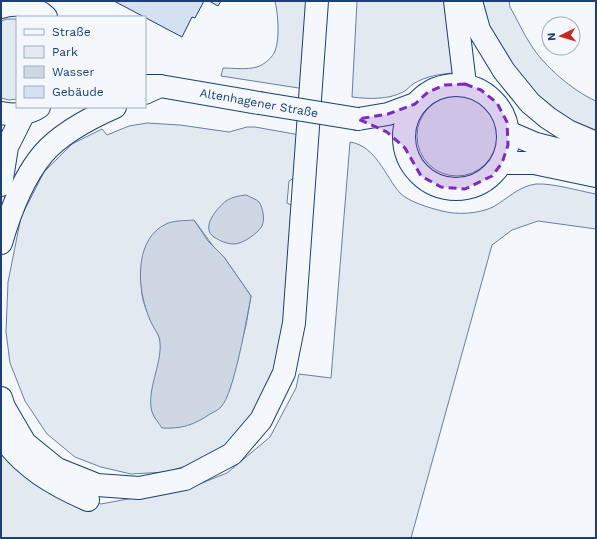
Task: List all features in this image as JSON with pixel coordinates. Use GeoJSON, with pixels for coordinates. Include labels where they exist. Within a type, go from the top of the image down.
{"type":"FeatureCollection","features":[{"type":"Feature","properties":{"kind":"main road"},"geometry":{"type":"LineString","coordinates":[[1,398],[4,407],[25,443],[57,468],[97,485],[139,488],[185,479],[232,454],[261,420],[284,373],[294,322],[317,1]]}},
{"type":"Feature","properties":{"kind":"main road"},"geometry":{"type":"LineString","coordinates":[[455,1],[465,84]]}},
{"type":"Feature","properties":{"kind":"main road"},"geometry":{"type":"LineString","coordinates":[[471,1],[479,30],[504,71],[530,102],[548,118],[568,131],[596,143]]}},
{"type":"Feature","properties":{"kind":"main road"},"geometry":{"type":"LineString","coordinates":[[1,7],[17,5],[29,7],[45,16]]}},
{"type":"Feature","properties":{"kind":"main road"},"geometry":{"type":"LineString","coordinates":[[465,84],[481,90],[497,103],[507,122],[508,145],[502,163],[492,176],[479,185],[465,189],[441,187],[421,176],[408,159],[405,148],[404,134],[406,121],[415,104],[428,92],[446,85],[465,84]]}},
{"type":"Feature","properties":{"kind":"main road","name":"Altenhagener Straße"},"geometry":{"type":"LineString","coordinates":[[149,86],[358,119],[387,132],[405,148]]}},
{"type":"Feature","properties":{"kind":"main road","name":"Altenhagener Straße"},"geometry":{"type":"LineString","coordinates":[[358,119],[388,114],[415,104]]}},
{"type":"Feature","properties":{"kind":"main road"},"geometry":{"type":"LineString","coordinates":[[1,243],[13,205],[28,176],[43,154],[67,133],[113,108]]}},
{"type":"Feature","properties":{"kind":"main road"},"geometry":{"type":"LineString","coordinates":[[1,112],[32,110]]}},
{"type":"Feature","properties":{"kind":"main road"},"geometry":{"type":"LineString","coordinates":[[1,185],[7,147],[32,110]]}},
{"type":"Feature","properties":{"kind":"main road"},"geometry":{"type":"LineString","coordinates":[[508,132],[536,144],[596,159]]}},
{"type":"Feature","properties":{"kind":"main road"},"geometry":{"type":"LineString","coordinates":[[502,163],[534,164],[596,176]]}},
{"type":"Feature","properties":{"kind":"main road"},"geometry":{"type":"LineString","coordinates":[[1,435],[19,458],[41,476],[62,489],[88,500]]}},
{"type":"Feature","properties":{"kind":"highlighted area"},"geometry":{"type":"Polygon","coordinates":[[[465,84],[481,90],[497,103],[507,122],[508,145],[502,163],[492,176],[465,189],[441,187],[421,176],[405,148],[387,132],[358,119],[388,114],[415,104],[428,92],[445,85],[465,84]]]}},
{"type":"Feature","properties":{"kind":"green space"},"geometry":{"type":"Polygon","coordinates":[[[275,1],[311,1],[305,89],[221,76],[223,68],[253,68],[265,63],[272,56],[277,46],[278,33],[278,19],[275,1]]]}},
{"type":"Feature","properties":{"kind":"green space"},"geometry":{"type":"Polygon","coordinates":[[[357,1],[448,1],[455,73],[428,77],[413,84],[397,95],[384,98],[352,97],[357,1]]]}},
{"type":"Feature","properties":{"kind":"green space"},"geometry":{"type":"Polygon","coordinates":[[[480,1],[509,1],[510,7],[525,36],[543,61],[578,91],[596,101],[596,134],[550,109],[499,55],[480,1]]]}},
{"type":"Feature","properties":{"kind":"green space"},"geometry":{"type":"Polygon","coordinates":[[[16,19],[16,99],[9,100],[1,98],[1,21],[16,19]]]}},
{"type":"Feature","properties":{"kind":"green space"},"geometry":{"type":"Polygon","coordinates":[[[457,96],[472,99],[485,108],[494,121],[497,136],[494,151],[485,164],[472,173],[457,176],[442,173],[429,164],[420,151],[417,136],[420,121],[429,108],[442,99],[457,96]]]}},
{"type":"Feature","properties":{"kind":"green space"},"geometry":{"type":"Polygon","coordinates":[[[147,123],[180,125],[229,132],[247,127],[255,127],[300,135],[299,175],[289,181],[287,203],[297,208],[291,300],[277,371],[250,423],[224,448],[203,461],[166,472],[131,474],[101,467],[75,457],[47,434],[25,401],[10,363],[6,332],[8,282],[21,217],[44,172],[72,144],[102,129],[107,135],[129,126],[147,123]],[[194,220],[141,272],[144,304],[158,333],[161,343],[160,358],[152,392],[152,409],[155,418],[229,391],[246,325],[251,296],[224,257],[213,246],[194,220]]]}},
{"type":"Feature","properties":{"kind":"green space"},"geometry":{"type":"Polygon","coordinates":[[[350,142],[367,149],[373,155],[400,193],[404,196],[420,204],[448,212],[468,213],[481,211],[493,207],[524,187],[536,184],[558,186],[596,194],[596,229],[538,221],[512,230],[492,245],[411,538],[1,538],[1,441],[54,490],[101,504],[192,487],[227,473],[270,437],[296,388],[299,374],[331,378],[350,142]]]}},
{"type":"Feature","properties":{"kind":"water"},"geometry":{"type":"Polygon","coordinates":[[[246,195],[258,201],[262,207],[263,220],[260,229],[250,238],[238,244],[226,243],[214,237],[210,233],[209,229],[211,218],[222,204],[228,200],[246,195]]]}},
{"type":"Feature","properties":{"kind":"water"},"geometry":{"type":"Polygon","coordinates":[[[194,220],[208,241],[224,257],[251,296],[231,387],[221,407],[193,424],[176,428],[162,428],[152,412],[151,404],[152,386],[159,360],[160,341],[159,336],[149,318],[143,298],[140,274],[141,262],[149,239],[156,231],[169,223],[194,220]]]}},
{"type":"Feature","properties":{"kind":"building"},"geometry":{"type":"Polygon","coordinates":[[[114,1],[204,1],[195,18],[192,17],[182,37],[146,18],[146,16],[142,16],[114,1]]]}},
{"type":"Feature","properties":{"kind":"building"},"geometry":{"type":"Polygon","coordinates":[[[209,1],[221,1],[218,6],[209,1]]]}}]}
